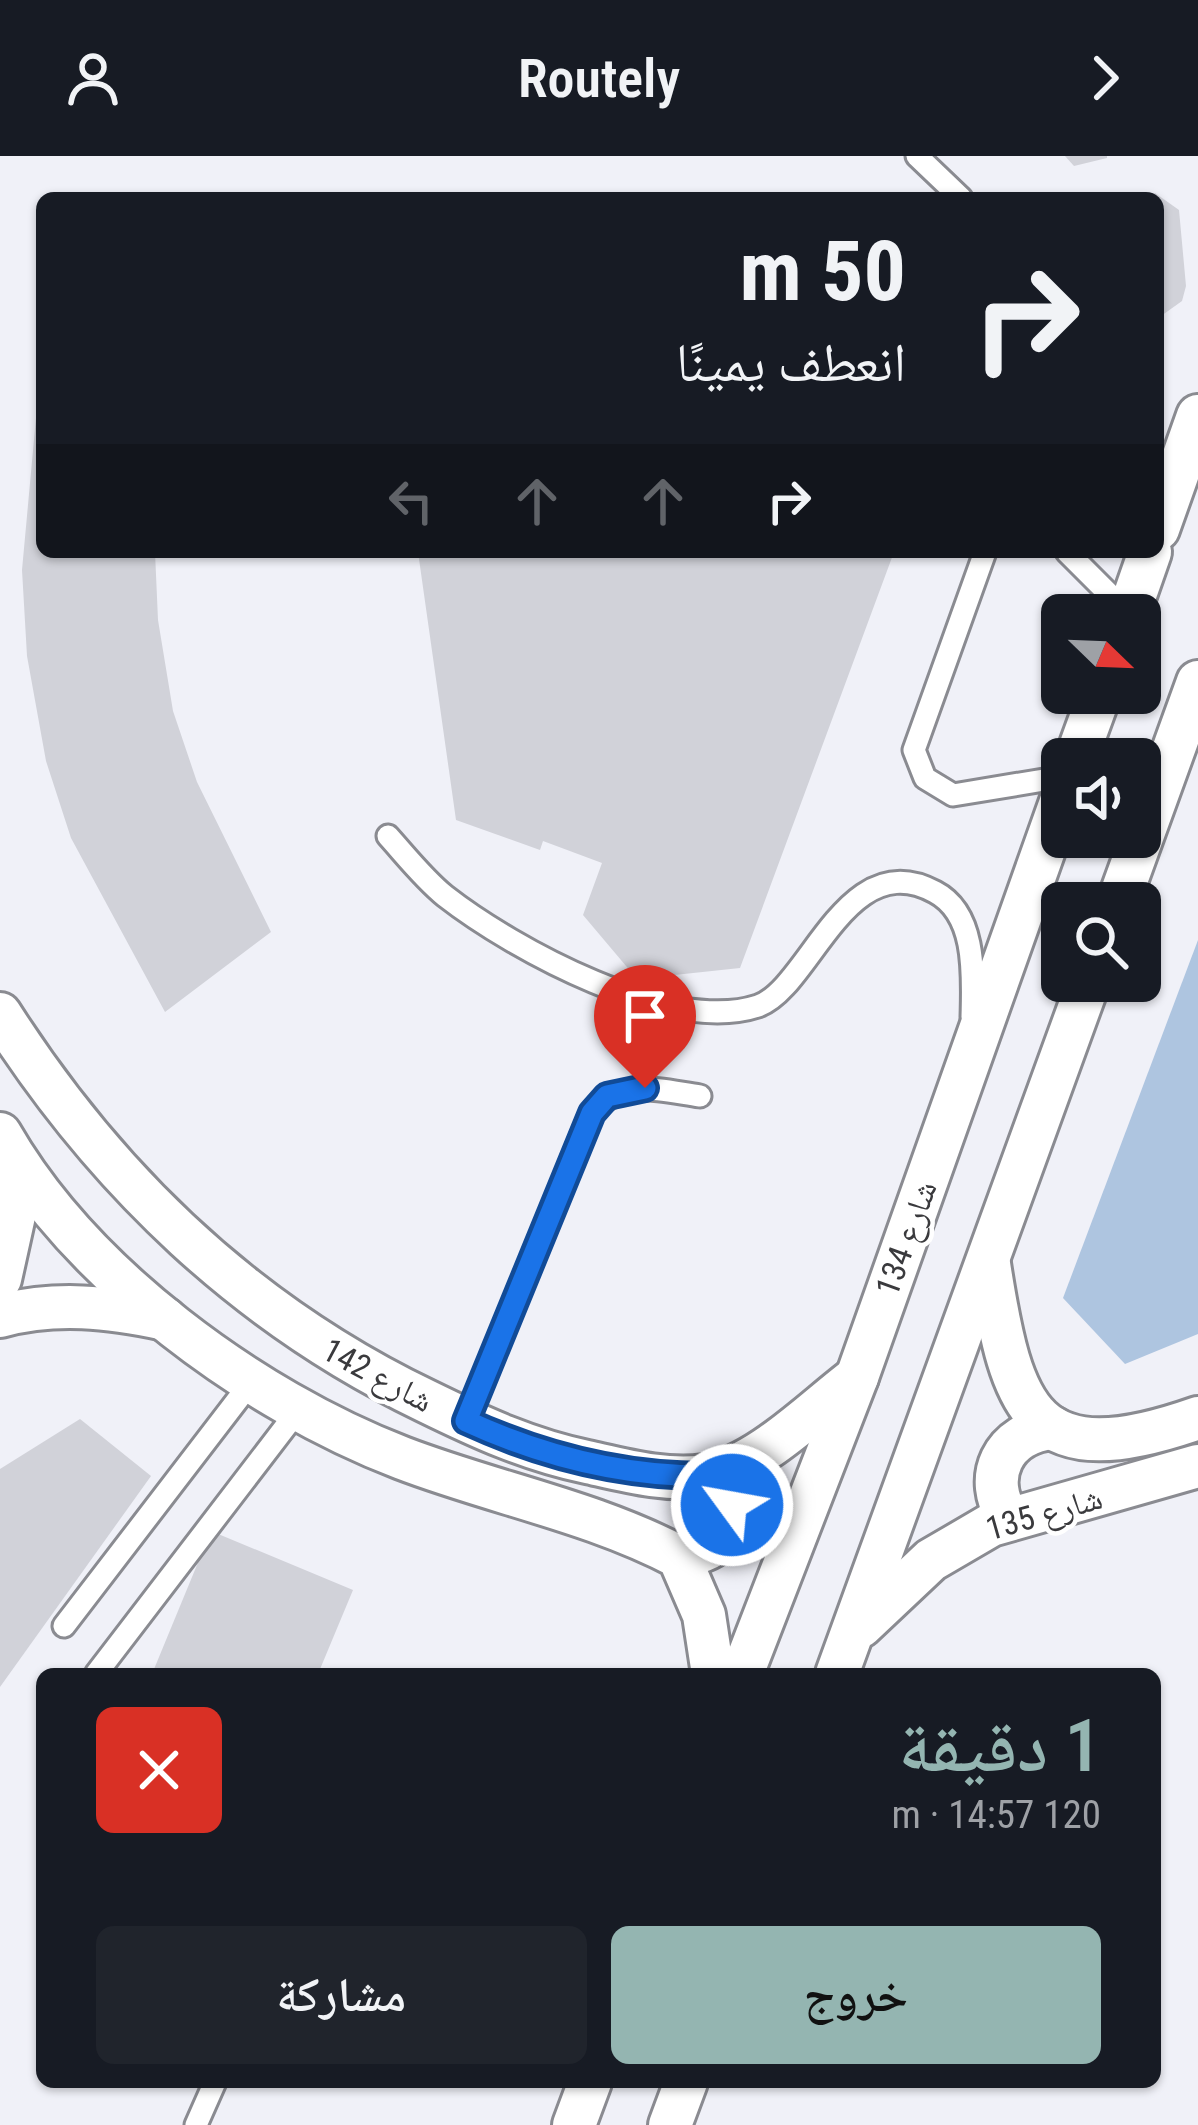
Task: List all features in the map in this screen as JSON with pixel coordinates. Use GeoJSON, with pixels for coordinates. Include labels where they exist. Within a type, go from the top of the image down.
{"type":"FeatureCollection","features":[{"type":"Feature","properties":{"kind":"street"},"geometry":{"type":"LineString","coordinates":[[1164,512],[1198,416]]}},
{"type":"Feature","properties":{"kind":"street"},"geometry":{"type":"LineString","coordinates":[[1135,594],[1148,558]]}},
{"type":"Feature","properties":{"kind":"street"},"geometry":{"type":"LineString","coordinates":[[1126,882],[1198,682]]}},
{"type":"Feature","properties":{"kind":"street","name":"شارع 134"},"geometry":{"type":"LineString","coordinates":[[744,1668],[857,1377],[1041,858]]}},
{"type":"Feature","properties":{"kind":"street"},"geometry":{"type":"LineString","coordinates":[[844,1655],[1082,1002]]}},
{"type":"Feature","properties":{"kind":"street","name":"شارع 142"},"geometry":{"type":"LineString","coordinates":[[0,1014],[94,1147],[272,1313],[327,1349],[466,1421],[557,1456],[668,1476],[706,1476],[763,1448],[857,1377]]}},
{"type":"Feature","properties":{"kind":"street"},"geometry":{"type":"LineString","coordinates":[[0,1280],[17,1202],[5,1143]]}},
{"type":"Feature","properties":{"kind":"street","name":"شارع 142"},"geometry":{"type":"LineString","coordinates":[[5,1143],[45,1200],[165,1319],[252,1381],[298,1409],[399,1457],[622,1530],[679,1557]]}},
{"type":"Feature","properties":{"kind":"street"},"geometry":{"type":"LineString","coordinates":[[988,1260],[1012,1383],[1028,1409],[1053,1428]]}},
{"type":"Feature","properties":{"kind":"street"},"geometry":{"type":"LineString","coordinates":[[0,1316],[34,1307],[74,1306],[165,1319]]}},
{"type":"Feature","properties":{"kind":"street","name":"شارع 135"},"geometry":{"type":"LineString","coordinates":[[1053,1428],[1111,1443],[1198,1418]]}},
{"type":"Feature","properties":{"kind":"street"},"geometry":{"type":"LineString","coordinates":[[1010,1519],[995,1491],[1000,1459],[1022,1436],[1053,1428]]}},
{"type":"Feature","properties":{"kind":"street","name":"شارع 135"},"geometry":{"type":"LineString","coordinates":[[844,1655],[931,1560],[964,1538],[1010,1519],[1198,1466]]}},
{"type":"Feature","properties":{"kind":"street"},"geometry":{"type":"LineString","coordinates":[[706,1476],[732,1505],[731,1524],[706,1552],[679,1557],[704,1615],[712,1668]]}},
{"type":"Feature","properties":{"kind":"street"},"geometry":{"type":"LineString","coordinates":[[574,2125],[588,2088]]}},
{"type":"Feature","properties":{"kind":"street"},"geometry":{"type":"LineString","coordinates":[[670,2125],[684,2088]]}},
{"type":"Feature","properties":{"kind":"lane"},"geometry":{"type":"LineString","coordinates":[[917,156],[955,192]]}},
{"type":"Feature","properties":{"kind":"lane"},"geometry":{"type":"LineString","coordinates":[[984,558],[914,750],[925,778],[953,795],[1041,780]]}},
{"type":"Feature","properties":{"kind":"lane"},"geometry":{"type":"LineString","coordinates":[[1072,558],[1108,594]]}},
{"type":"Feature","properties":{"kind":"lane"},"geometry":{"type":"LineString","coordinates":[[388,836],[442,894],[568,970],[644,1000],[713,1011],[758,1006],[787,988],[830,921],[857,900],[885,888],[926,887],[956,908],[965,931],[973,978],[970,1058]]}},
{"type":"Feature","properties":{"kind":"lane"},"geometry":{"type":"LineString","coordinates":[[466,1421],[592,1113],[607,1096],[624,1088],[700,1096]]}},
{"type":"Feature","properties":{"kind":"lane"},"geometry":{"type":"LineString","coordinates":[[64,1626],[252,1381]]}},
{"type":"Feature","properties":{"kind":"lane"},"geometry":{"type":"LineString","coordinates":[[100,1668],[298,1409]]}},
{"type":"Feature","properties":{"kind":"lane"},"geometry":{"type":"LineString","coordinates":[[196,2125],[211,2088]]}},
{"type":"Feature","properties":{"kind":"water"},"geometry":{"type":"Polygon","coordinates":[[[1198,940],[1198,1334],[1125,1364],[1063,1298],[1198,940]]]}},
{"type":"Feature","properties":{"kind":"building"},"geometry":{"type":"Polygon","coordinates":[[[1065,156],[1107,156],[1107,158],[1074,166],[1065,156]]]}},
{"type":"Feature","properties":{"kind":"building"},"geometry":{"type":"Polygon","coordinates":[[[1164,199],[1179,210],[1186,286],[1182,301],[1164,314],[1164,199]]]}},
{"type":"Feature","properties":{"kind":"building"},"geometry":{"type":"Polygon","coordinates":[[[36,418],[36,558],[155,558],[158,620],[173,711],[197,782],[271,932],[165,1012],[71,838],[46,761],[27,656],[22,570],[36,418]]]}},
{"type":"Feature","properties":{"kind":"building"},"geometry":{"type":"Polygon","coordinates":[[[419,558],[892,558],[740,968],[637,979],[583,915],[602,863],[543,841],[540,850],[456,820],[419,558]]]}},
{"type":"Feature","properties":{"kind":"building"},"geometry":{"type":"Polygon","coordinates":[[[80,1419],[151,1476],[0,1687],[0,1469],[80,1419]]]}},
{"type":"Feature","properties":{"kind":"building"},"geometry":{"type":"Polygon","coordinates":[[[211,1531],[353,1590],[320,1668],[154,1668],[211,1531]]]}},
{"type":"Feature","properties":{"kind":"route"},"geometry":{"type":"LineString","coordinates":[[645,1088],[624,1088],[607,1096],[592,1113],[466,1421],[557,1456],[668,1476],[706,1476],[732,1505]]}}]}
